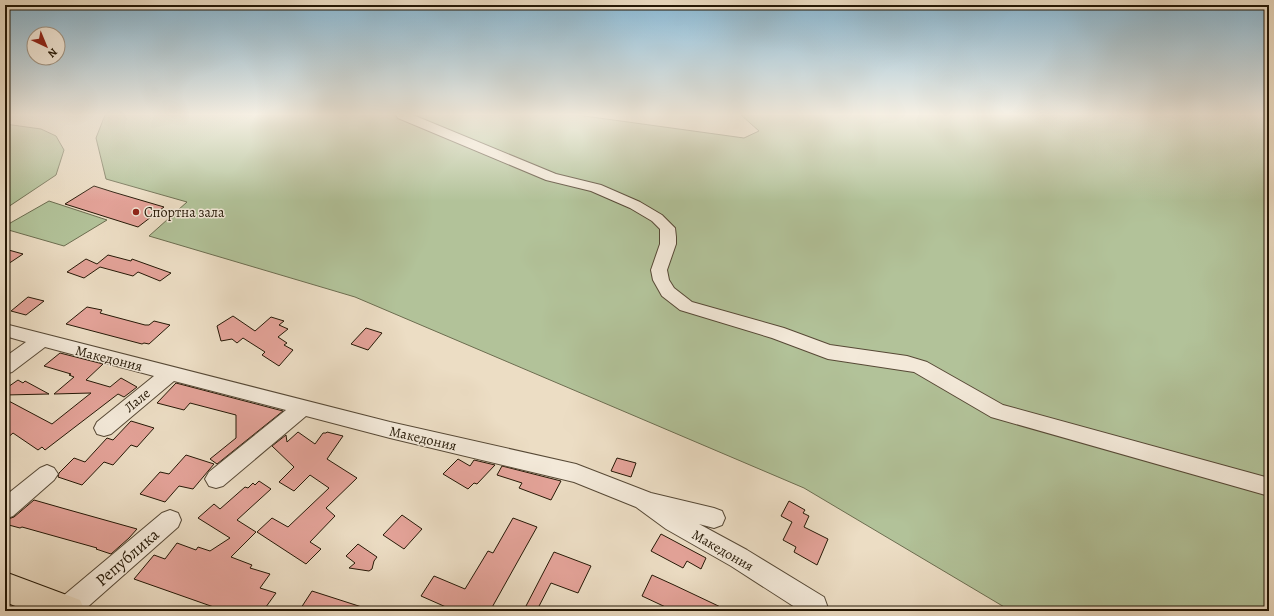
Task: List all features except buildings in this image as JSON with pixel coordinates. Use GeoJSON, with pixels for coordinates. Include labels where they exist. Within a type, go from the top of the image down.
{"type":"FeatureCollection","features":[{"type":"Feature","properties":{"kind":"main road"},"geometry":{"type":"LineString","coordinates":[[5,587],[68,610]]}},
{"type":"Feature","properties":{"kind":"street"},"geometry":{"type":"LineString","coordinates":[[471,144],[551,177],[596,188],[635,205],[657,218],[667,228],[668,237],[668,244],[659,270],[661,280],[668,292],[686,306],[778,333],[828,352],[908,363],[920,367],[998,410],[1269,487]]}},
{"type":"Feature","properties":{"kind":"street","name":"Македония"},"geometry":{"type":"LineString","coordinates":[[5,330],[390,430],[576,473],[644,500],[674,522],[739,558],[816,608]]}},
{"type":"Feature","properties":{"kind":"street"},"geometry":{"type":"LineString","coordinates":[[5,367],[42,340]]}},
{"type":"Feature","properties":{"kind":"street","name":"Лале"},"geometry":{"type":"LineString","coordinates":[[104,428],[170,373]]}},
{"type":"Feature","properties":{"kind":"street"},"geometry":{"type":"LineString","coordinates":[[216,479],[304,407]]}},
{"type":"Feature","properties":{"kind":"street"},"geometry":{"type":"LineString","coordinates":[[5,509],[47,474]]}},
{"type":"Feature","properties":{"kind":"street"},"geometry":{"type":"LineString","coordinates":[[644,500],[714,518]]}},
{"type":"Feature","properties":{"kind":"street","name":"Република"},"geometry":{"type":"LineString","coordinates":[[68,610],[170,520]]}},
{"type":"Feature","properties":{"kind":"green space"},"geometry":{"type":"Polygon","coordinates":[[[5,144],[60,144],[64,150],[56,175],[5,209],[5,144]]]}},
{"type":"Feature","properties":{"kind":"green space"},"geometry":{"type":"Polygon","coordinates":[[[97,144],[1269,144],[1269,611],[1011,611],[804,488],[355,297],[149,236],[187,202],[106,179],[97,144]]]}},
{"type":"Feature","properties":{"kind":"green space"},"geometry":{"type":"Polygon","coordinates":[[[49,201],[107,220],[64,246],[5,229],[5,226],[49,201]]]}},
{"type":"Feature","properties":{"kind":"place","name":"Спортна зала"},"geometry":{"type":"Point","coordinates":[136,212]}}]}
